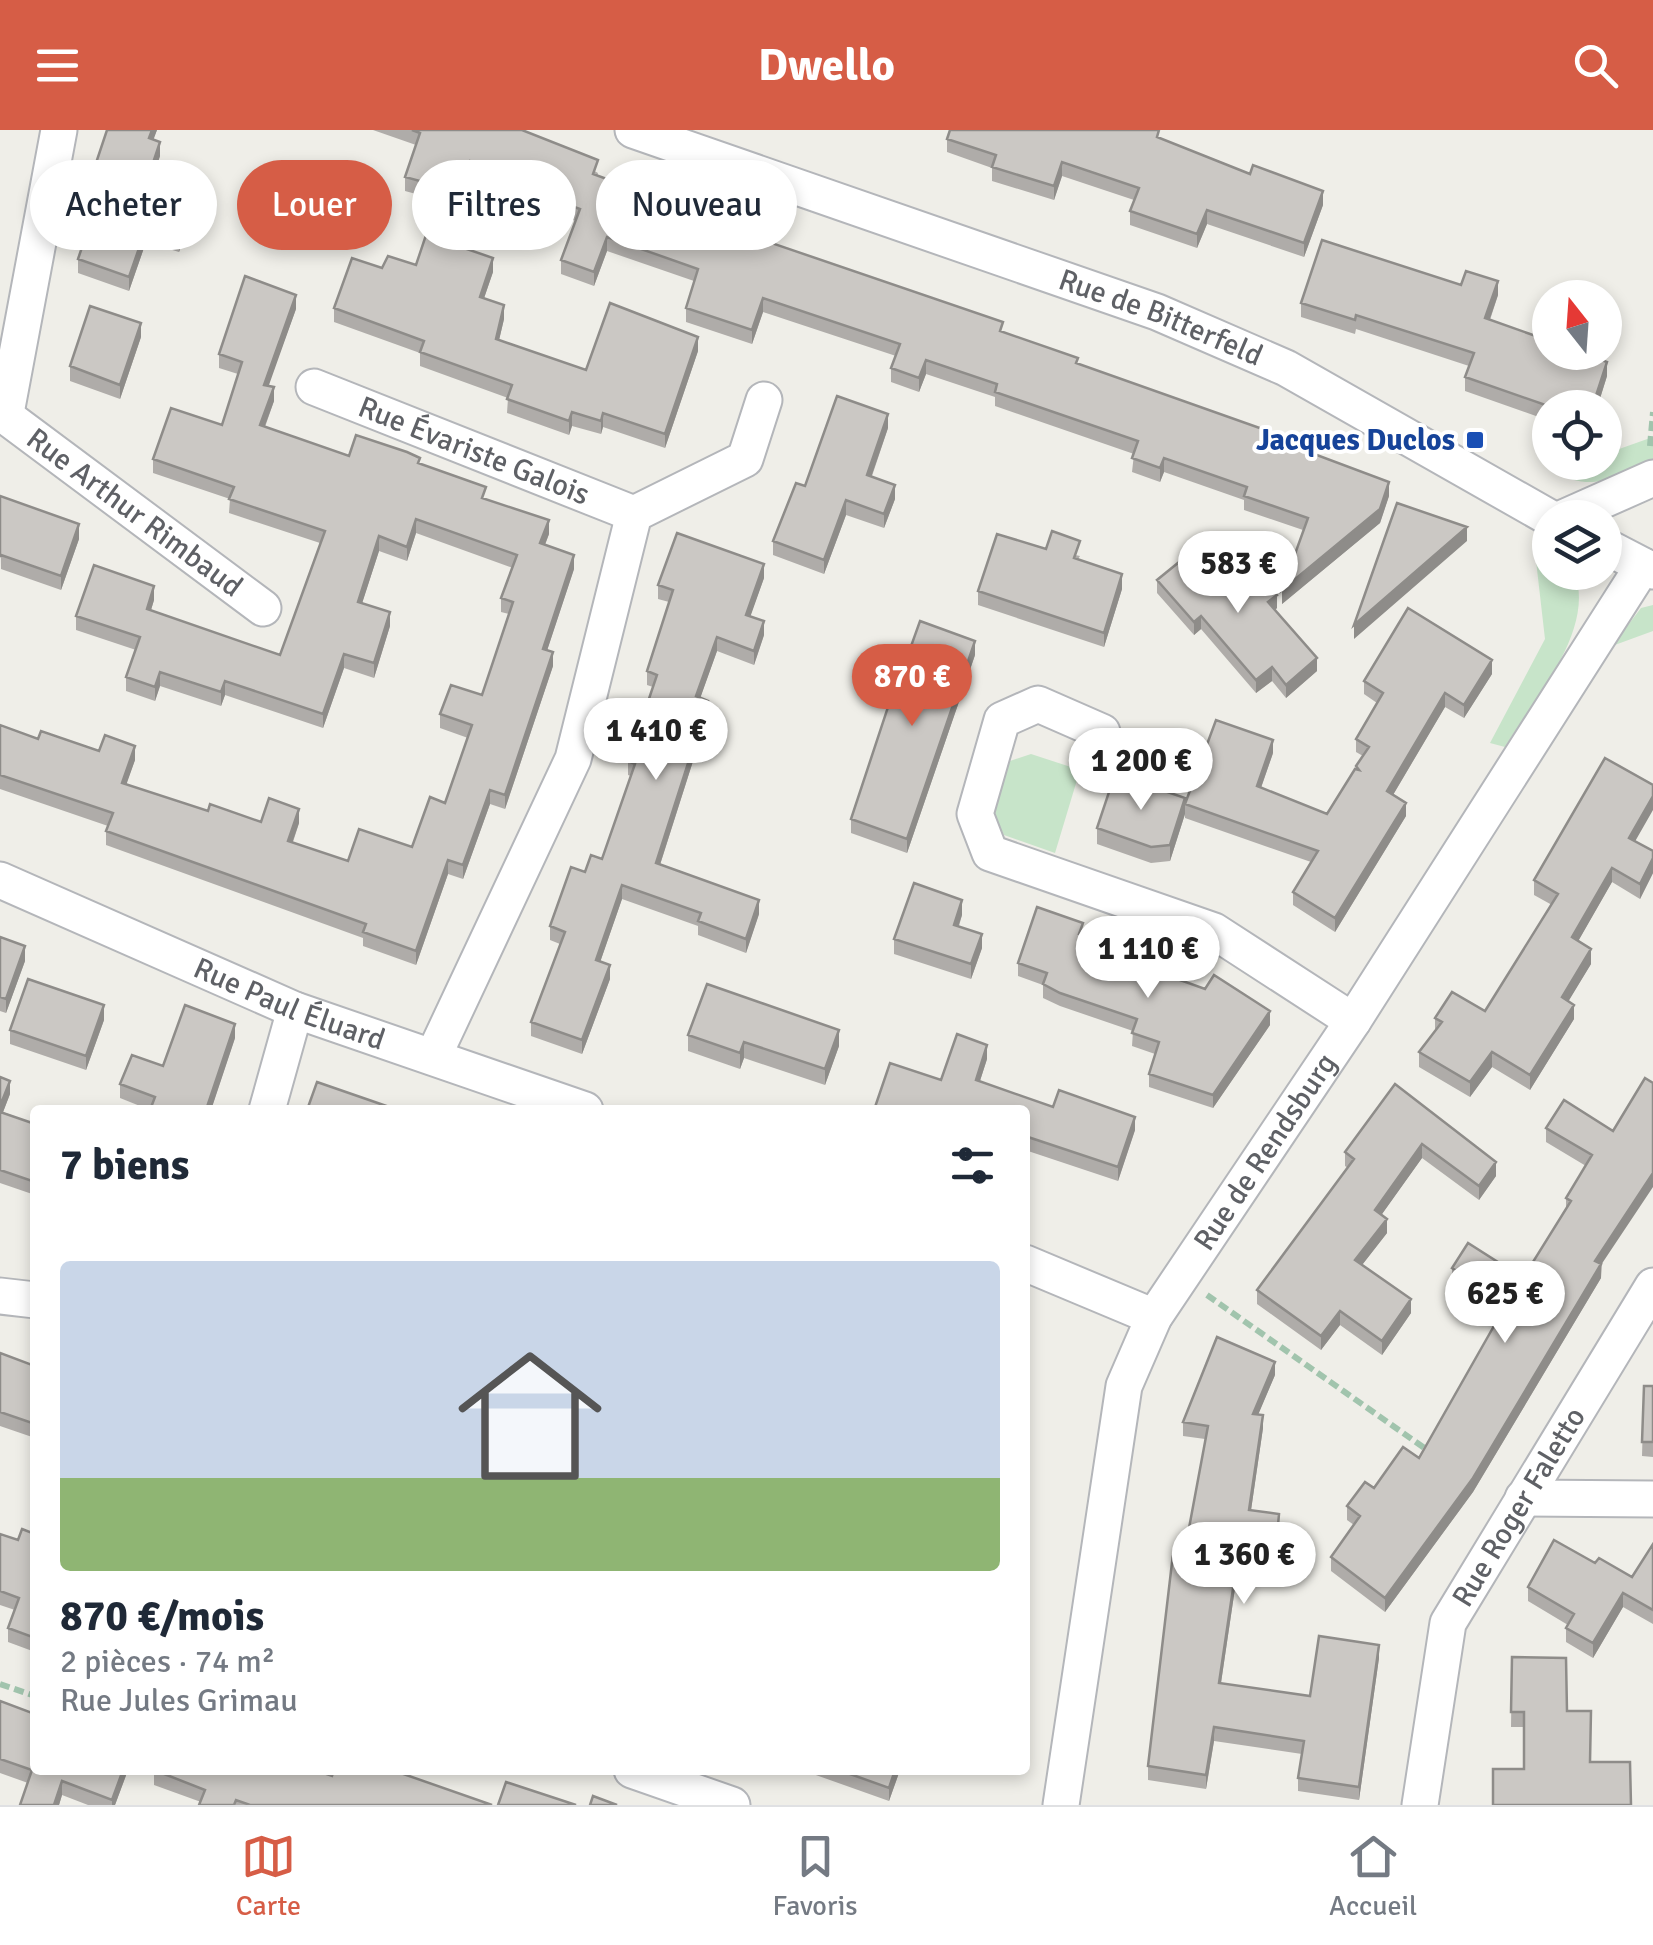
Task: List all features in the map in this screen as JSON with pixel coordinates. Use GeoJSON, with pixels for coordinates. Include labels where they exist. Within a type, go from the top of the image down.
{"type":"FeatureCollection","features":[{"type":"Feature","properties":{"kind":"street","name":"Rue Arthur Rimbaud"},"geometry":{"type":"LineString","coordinates":[[58,130],[3,413],[263,608]]}},
{"type":"Feature","properties":{"kind":"street","name":"Rue de Bitterfeld"},"geometry":{"type":"LineString","coordinates":[[633,130],[1157,312],[1286,368],[1532,508]]}},
{"type":"Feature","properties":{"kind":"street","name":"Rue Évariste Galois"},"geometry":{"type":"LineString","coordinates":[[314,387],[634,514]]}},
{"type":"Feature","properties":{"kind":"street"},"geometry":{"type":"LineString","coordinates":[[433,1057],[573,759],[634,514],[745,459],[764,400]]}},
{"type":"Feature","properties":{"kind":"street"},"geometry":{"type":"LineString","coordinates":[[1604,500],[1653,478]]}},
{"type":"Feature","properties":{"kind":"street"},"geometry":{"type":"LineString","coordinates":[[1622,555],[1648,569]]}},
{"type":"Feature","properties":{"kind":"street","name":"Rue de Rendsburg"},"geometry":{"type":"LineString","coordinates":[[1060,1805],[1124,1386],[1154,1317],[1648,569]]}},
{"type":"Feature","properties":{"kind":"street"},"geometry":{"type":"LineString","coordinates":[[1102,732],[1038,704],[1002,720],[975,814],[990,853],[1214,931],[1353,1021]]}},
{"type":"Feature","properties":{"kind":"street","name":"Rue Paul Éluard"},"geometry":{"type":"LineString","coordinates":[[0,880],[295,1010],[571,1105]]}},
{"type":"Feature","properties":{"kind":"street"},"geometry":{"type":"LineString","coordinates":[[268,1105],[295,1010]]}},
{"type":"Feature","properties":{"kind":"street"},"geometry":{"type":"LineString","coordinates":[[1030,1266],[1154,1317]]}},
{"type":"Feature","properties":{"kind":"street","name":"Rue Roger Faletto"},"geometry":{"type":"LineString","coordinates":[[1420,1805],[1448,1623],[1653,1286]]}},
{"type":"Feature","properties":{"kind":"street"},"geometry":{"type":"LineString","coordinates":[[0,1296],[30,1299]]}},
{"type":"Feature","properties":{"kind":"street"},"geometry":{"type":"LineString","coordinates":[[1524,1498],[1653,1498]]}},
{"type":"Feature","properties":{"kind":"street"},"geometry":{"type":"LineString","coordinates":[[646,1775],[732,1805]]}},
{"type":"Feature","properties":{"kind":"path"},"geometry":{"type":"LineString","coordinates":[[1181,1277],[1436,1456]]}},
{"type":"Feature","properties":{"kind":"path"},"geometry":{"type":"LineString","coordinates":[[0,1684],[30,1694]]}},
{"type":"Feature","properties":{"kind":"green space"},"geometry":{"type":"Polygon","coordinates":[[[1653,437],[1653,462],[1622,474],[1622,448],[1653,437]]]}},
{"type":"Feature","properties":{"kind":"green space"},"geometry":{"type":"Polygon","coordinates":[[[1539,590],[1578,590],[1577,618],[1558,664],[1505,747],[1490,743],[1545,639],[1539,590]]]}},
{"type":"Feature","properties":{"kind":"green space"},"geometry":{"type":"Polygon","coordinates":[[[1653,605],[1653,631],[1612,646],[1641,608],[1653,605]]]}},
{"type":"Feature","properties":{"kind":"green space"},"geometry":{"type":"Polygon","coordinates":[[[1031,754],[1080,770],[1055,853],[1004,835],[991,809],[994,776],[1010,761],[1031,754]]]}},
{"type":"Feature","properties":{"kind":"building"},"geometry":{"type":"Polygon","coordinates":[[[107,130],[152,130],[149,138],[160,142],[154,160],[97,160],[107,130]]]}},
{"type":"Feature","properties":{"kind":"building"},"geometry":{"type":"Polygon","coordinates":[[[412,130],[522,130],[598,160],[593,174],[596,250],[602,250],[594,272],[561,260],[565,250],[576,250],[580,209],[576,208],[576,160],[412,160],[412,179],[405,177],[420,133],[412,130]]]}},
{"type":"Feature","properties":{"kind":"building"},"geometry":{"type":"Polygon","coordinates":[[[950,130],[1159,130],[1157,137],[1250,174],[1253,165],[1323,191],[1304,243],[1207,210],[1197,234],[1130,211],[1139,188],[1062,162],[1054,186],[992,167],[996,155],[947,139],[950,130]]]}},
{"type":"Feature","properties":{"kind":"building"},"geometry":{"type":"Polygon","coordinates":[[[1322,240],[1461,285],[1466,271],[1498,281],[1485,318],[1532,335],[1532,370],[1604,370],[1598,390],[1532,390],[1532,400],[1465,377],[1474,353],[1356,315],[1355,320],[1301,303],[1322,240]]]}},
{"type":"Feature","properties":{"kind":"building"},"geometry":{"type":"Polygon","coordinates":[[[81,250],[138,250],[129,277],[78,259],[81,250]]]}},
{"type":"Feature","properties":{"kind":"building"},"geometry":{"type":"Polygon","coordinates":[[[421,250],[470,250],[493,258],[480,297],[504,305],[496,339],[586,370],[610,303],[698,337],[665,434],[603,413],[601,421],[572,412],[569,421],[507,399],[512,385],[420,352],[424,341],[334,308],[352,258],[382,268],[388,256],[416,265],[421,250]]]}},
{"type":"Feature","properties":{"kind":"building"},"geometry":{"type":"Polygon","coordinates":[[[644,250],[792,250],[1003,322],[1000,331],[1078,358],[1076,363],[1316,448],[1314,454],[1389,482],[1380,509],[1282,590],[1308,518],[1244,496],[1247,487],[1164,458],[1160,468],[1132,458],[1138,441],[995,392],[997,384],[926,360],[919,378],[891,368],[900,344],[763,298],[752,330],[686,308],[698,269],[644,250]]]}},
{"type":"Feature","properties":{"kind":"building"},"geometry":{"type":"Polygon","coordinates":[[[245,276],[296,295],[264,385],[274,387],[260,425],[349,456],[356,435],[407,452],[420,458],[418,463],[486,487],[482,498],[549,520],[540,543],[574,555],[543,649],[553,652],[505,795],[490,790],[463,865],[448,860],[416,951],[363,932],[366,924],[106,831],[113,813],[0,775],[0,725],[38,739],[41,731],[99,751],[105,735],[135,746],[122,783],[208,811],[210,804],[261,822],[269,798],[299,809],[288,841],[348,861],[359,829],[412,847],[430,797],[445,803],[472,725],[440,714],[451,685],[482,695],[513,602],[501,598],[517,555],[416,519],[407,547],[379,536],[358,602],[390,612],[374,663],[344,654],[323,714],[225,681],[221,692],[160,672],[155,687],[126,677],[140,637],[76,616],[94,565],[154,586],[147,609],[280,655],[325,531],[229,499],[234,487],[153,459],[171,408],[222,425],[242,362],[219,354],[245,276]]]}},
{"type":"Feature","properties":{"kind":"building"},"geometry":{"type":"Polygon","coordinates":[[[90,306],[141,323],[120,385],[70,366],[90,306]]]}},
{"type":"Feature","properties":{"kind":"building"},"geometry":{"type":"Polygon","coordinates":[[[837,396],[888,414],[867,475],[895,485],[884,514],[846,500],[824,560],[773,541],[796,483],[805,486],[837,396]]]}},
{"type":"Feature","properties":{"kind":"building"},"geometry":{"type":"Polygon","coordinates":[[[0,496],[79,524],[61,576],[0,556],[0,496]]]}},
{"type":"Feature","properties":{"kind":"building"},"geometry":{"type":"Polygon","coordinates":[[[1397,503],[1467,527],[1354,625],[1397,503]]]}},
{"type":"Feature","properties":{"kind":"building"},"geometry":{"type":"Polygon","coordinates":[[[1052,531],[1080,541],[1074,558],[1122,574],[1104,633],[978,591],[997,534],[1046,549],[1052,531]]]}},
{"type":"Feature","properties":{"kind":"building"},"geometry":{"type":"Polygon","coordinates":[[[677,533],[764,564],[746,615],[764,621],[754,651],[717,637],[696,696],[708,701],[656,863],[759,900],[746,939],[698,921],[701,913],[622,885],[596,960],[610,965],[582,1040],[531,1022],[565,932],[550,926],[571,867],[585,872],[591,855],[602,859],[635,764],[628,761],[657,675],[647,671],[673,590],[658,585],[677,533]]]}},
{"type":"Feature","properties":{"kind":"building"},"geometry":{"type":"Polygon","coordinates":[[[1200,545],[1237,587],[1256,572],[1277,595],[1268,602],[1317,658],[1286,685],[1272,667],[1256,680],[1201,616],[1194,622],[1157,580],[1200,545]]]}},
{"type":"Feature","properties":{"kind":"building"},"geometry":{"type":"Polygon","coordinates":[[[1408,608],[1492,660],[1464,705],[1445,693],[1387,791],[1406,803],[1335,918],[1293,892],[1318,851],[1185,804],[1216,720],[1273,740],[1257,786],[1327,814],[1355,769],[1359,770],[1356,766],[1369,747],[1356,739],[1383,693],[1364,681],[1408,608]]]}},
{"type":"Feature","properties":{"kind":"building"},"geometry":{"type":"Polygon","coordinates":[[[920,621],[975,641],[907,839],[851,819],[892,695],[883,693],[895,663],[904,666],[920,621]]]}},
{"type":"Feature","properties":{"kind":"building"},"geometry":{"type":"Polygon","coordinates":[[[1605,758],[1653,785],[1653,796],[1629,838],[1653,851],[1653,858],[1640,884],[1612,868],[1572,937],[1591,949],[1562,997],[1574,1005],[1530,1075],[1492,1052],[1470,1082],[1419,1052],[1442,1022],[1435,1018],[1452,992],[1485,1011],[1558,894],[1534,880],[1605,758]]]}},
{"type":"Feature","properties":{"kind":"building"},"geometry":{"type":"Polygon","coordinates":[[[1115,774],[1185,798],[1170,845],[1151,847],[1097,828],[1115,774]]]}},
{"type":"Feature","properties":{"kind":"building"},"geometry":{"type":"Polygon","coordinates":[[[914,883],[962,900],[954,925],[982,934],[971,964],[894,939],[914,883]]]}},
{"type":"Feature","properties":{"kind":"building"},"geometry":{"type":"Polygon","coordinates":[[[1037,907],[1083,923],[1079,934],[1155,962],[1152,970],[1205,989],[1214,975],[1270,1011],[1213,1095],[1149,1074],[1159,1042],[1132,1033],[1137,1019],[1060,993],[1043,984],[1047,973],[1018,963],[1037,907]]]}},
{"type":"Feature","properties":{"kind":"building"},"geometry":{"type":"Polygon","coordinates":[[[0,937],[25,946],[6,999],[0,997],[0,937]]]}},
{"type":"Feature","properties":{"kind":"building"},"geometry":{"type":"Polygon","coordinates":[[[28,979],[104,1005],[86,1056],[10,1030],[28,979]]]}},
{"type":"Feature","properties":{"kind":"building"},"geometry":{"type":"Polygon","coordinates":[[[707,984],[839,1030],[825,1069],[744,1042],[740,1053],[688,1035],[707,984]]]}},
{"type":"Feature","properties":{"kind":"building"},"geometry":{"type":"Polygon","coordinates":[[[185,1005],[235,1024],[208,1105],[152,1105],[155,1097],[120,1084],[132,1055],[163,1066],[185,1005]]]}},
{"type":"Feature","properties":{"kind":"building"},"geometry":{"type":"Polygon","coordinates":[[[957,1034],[987,1045],[976,1080],[1053,1107],[1059,1090],[1135,1117],[1118,1167],[1030,1138],[1030,1105],[876,1105],[890,1063],[941,1080],[957,1034]]]}},
{"type":"Feature","properties":{"kind":"building"},"geometry":{"type":"Polygon","coordinates":[[[0,1077],[10,1081],[0,1106],[0,1077]]]}},
{"type":"Feature","properties":{"kind":"building"},"geometry":{"type":"Polygon","coordinates":[[[1645,1078],[1653,1083],[1653,1173],[1595,1261],[1601,1264],[1473,1478],[1385,1598],[1331,1557],[1360,1516],[1347,1506],[1365,1482],[1374,1488],[1403,1447],[1419,1458],[1507,1303],[1452,1268],[1468,1243],[1523,1278],[1571,1201],[1566,1198],[1592,1155],[1546,1128],[1564,1100],[1613,1131],[1645,1078]]]}},
{"type":"Feature","properties":{"kind":"building"},"geometry":{"type":"Polygon","coordinates":[[[317,1082],[384,1105],[309,1105],[317,1082]]]}},
{"type":"Feature","properties":{"kind":"building"},"geometry":{"type":"Polygon","coordinates":[[[1395,1084],[1496,1162],[1479,1186],[1422,1144],[1375,1210],[1387,1219],[1355,1260],[1411,1299],[1382,1341],[1340,1311],[1321,1336],[1257,1290],[1354,1159],[1345,1152],[1395,1084]]]}},
{"type":"Feature","properties":{"kind":"building"},"geometry":{"type":"Polygon","coordinates":[[[0,1112],[30,1122],[30,1180],[0,1170],[0,1112]]]}},
{"type":"Feature","properties":{"kind":"building"},"geometry":{"type":"Polygon","coordinates":[[[1217,1337],[1275,1362],[1253,1414],[1263,1415],[1249,1510],[1279,1514],[1275,1560],[1238,1555],[1219,1683],[1310,1696],[1319,1636],[1379,1645],[1359,1787],[1298,1778],[1304,1741],[1214,1727],[1206,1775],[1148,1766],[1173,1554],[1184,1555],[1208,1426],[1183,1422],[1217,1337]]]}},
{"type":"Feature","properties":{"kind":"building"},"geometry":{"type":"Polygon","coordinates":[[[0,1353],[30,1364],[30,1422],[0,1412],[0,1353]]]}},
{"type":"Feature","properties":{"kind":"building"},"geometry":{"type":"Polygon","coordinates":[[[1644,1386],[1653,1386],[1653,1442],[1642,1442],[1644,1386]]]}},
{"type":"Feature","properties":{"kind":"building"},"geometry":{"type":"Polygon","coordinates":[[[22,1529],[30,1532],[30,1636],[8,1628],[19,1598],[0,1591],[0,1534],[18,1540],[22,1529]]]}},
{"type":"Feature","properties":{"kind":"building"},"geometry":{"type":"Polygon","coordinates":[[[1554,1540],[1595,1563],[1599,1558],[1632,1577],[1653,1544],[1653,1610],[1623,1593],[1593,1643],[1566,1628],[1574,1614],[1528,1587],[1554,1540]]]}},
{"type":"Feature","properties":{"kind":"building"},"geometry":{"type":"Polygon","coordinates":[[[1512,1657],[1566,1658],[1567,1711],[1591,1711],[1590,1762],[1630,1762],[1631,1805],[1493,1805],[1493,1769],[1524,1769],[1524,1712],[1511,1712],[1512,1657]]]}},
{"type":"Feature","properties":{"kind":"building"},"geometry":{"type":"Polygon","coordinates":[[[0,1701],[30,1712],[30,1769],[0,1759],[0,1701]]]}},
{"type":"Feature","properties":{"kind":"building"},"geometry":{"type":"Polygon","coordinates":[[[30,1775],[121,1775],[112,1800],[62,1781],[54,1805],[20,1805],[30,1775]]]}},
{"type":"Feature","properties":{"kind":"building"},"geometry":{"type":"Polygon","coordinates":[[[167,1775],[406,1775],[492,1805],[250,1805],[236,1800],[234,1805],[199,1805],[205,1790],[167,1775]]]}},
{"type":"Feature","properties":{"kind":"building"},"geometry":{"type":"Polygon","coordinates":[[[853,1775],[893,1775],[889,1788],[853,1775]]]}},
{"type":"Feature","properties":{"kind":"building"},"geometry":{"type":"Polygon","coordinates":[[[506,1782],[576,1805],[498,1805],[506,1782]]]}},
{"type":"Feature","properties":{"kind":"building"},"geometry":{"type":"Polygon","coordinates":[[[593,1796],[617,1805],[590,1805],[593,1796]]]}},
{"type":"Feature","properties":{"kind":"place","name":"Jacques Duclos"},"geometry":{"type":"Point","coordinates":[1475,440]}}]}
